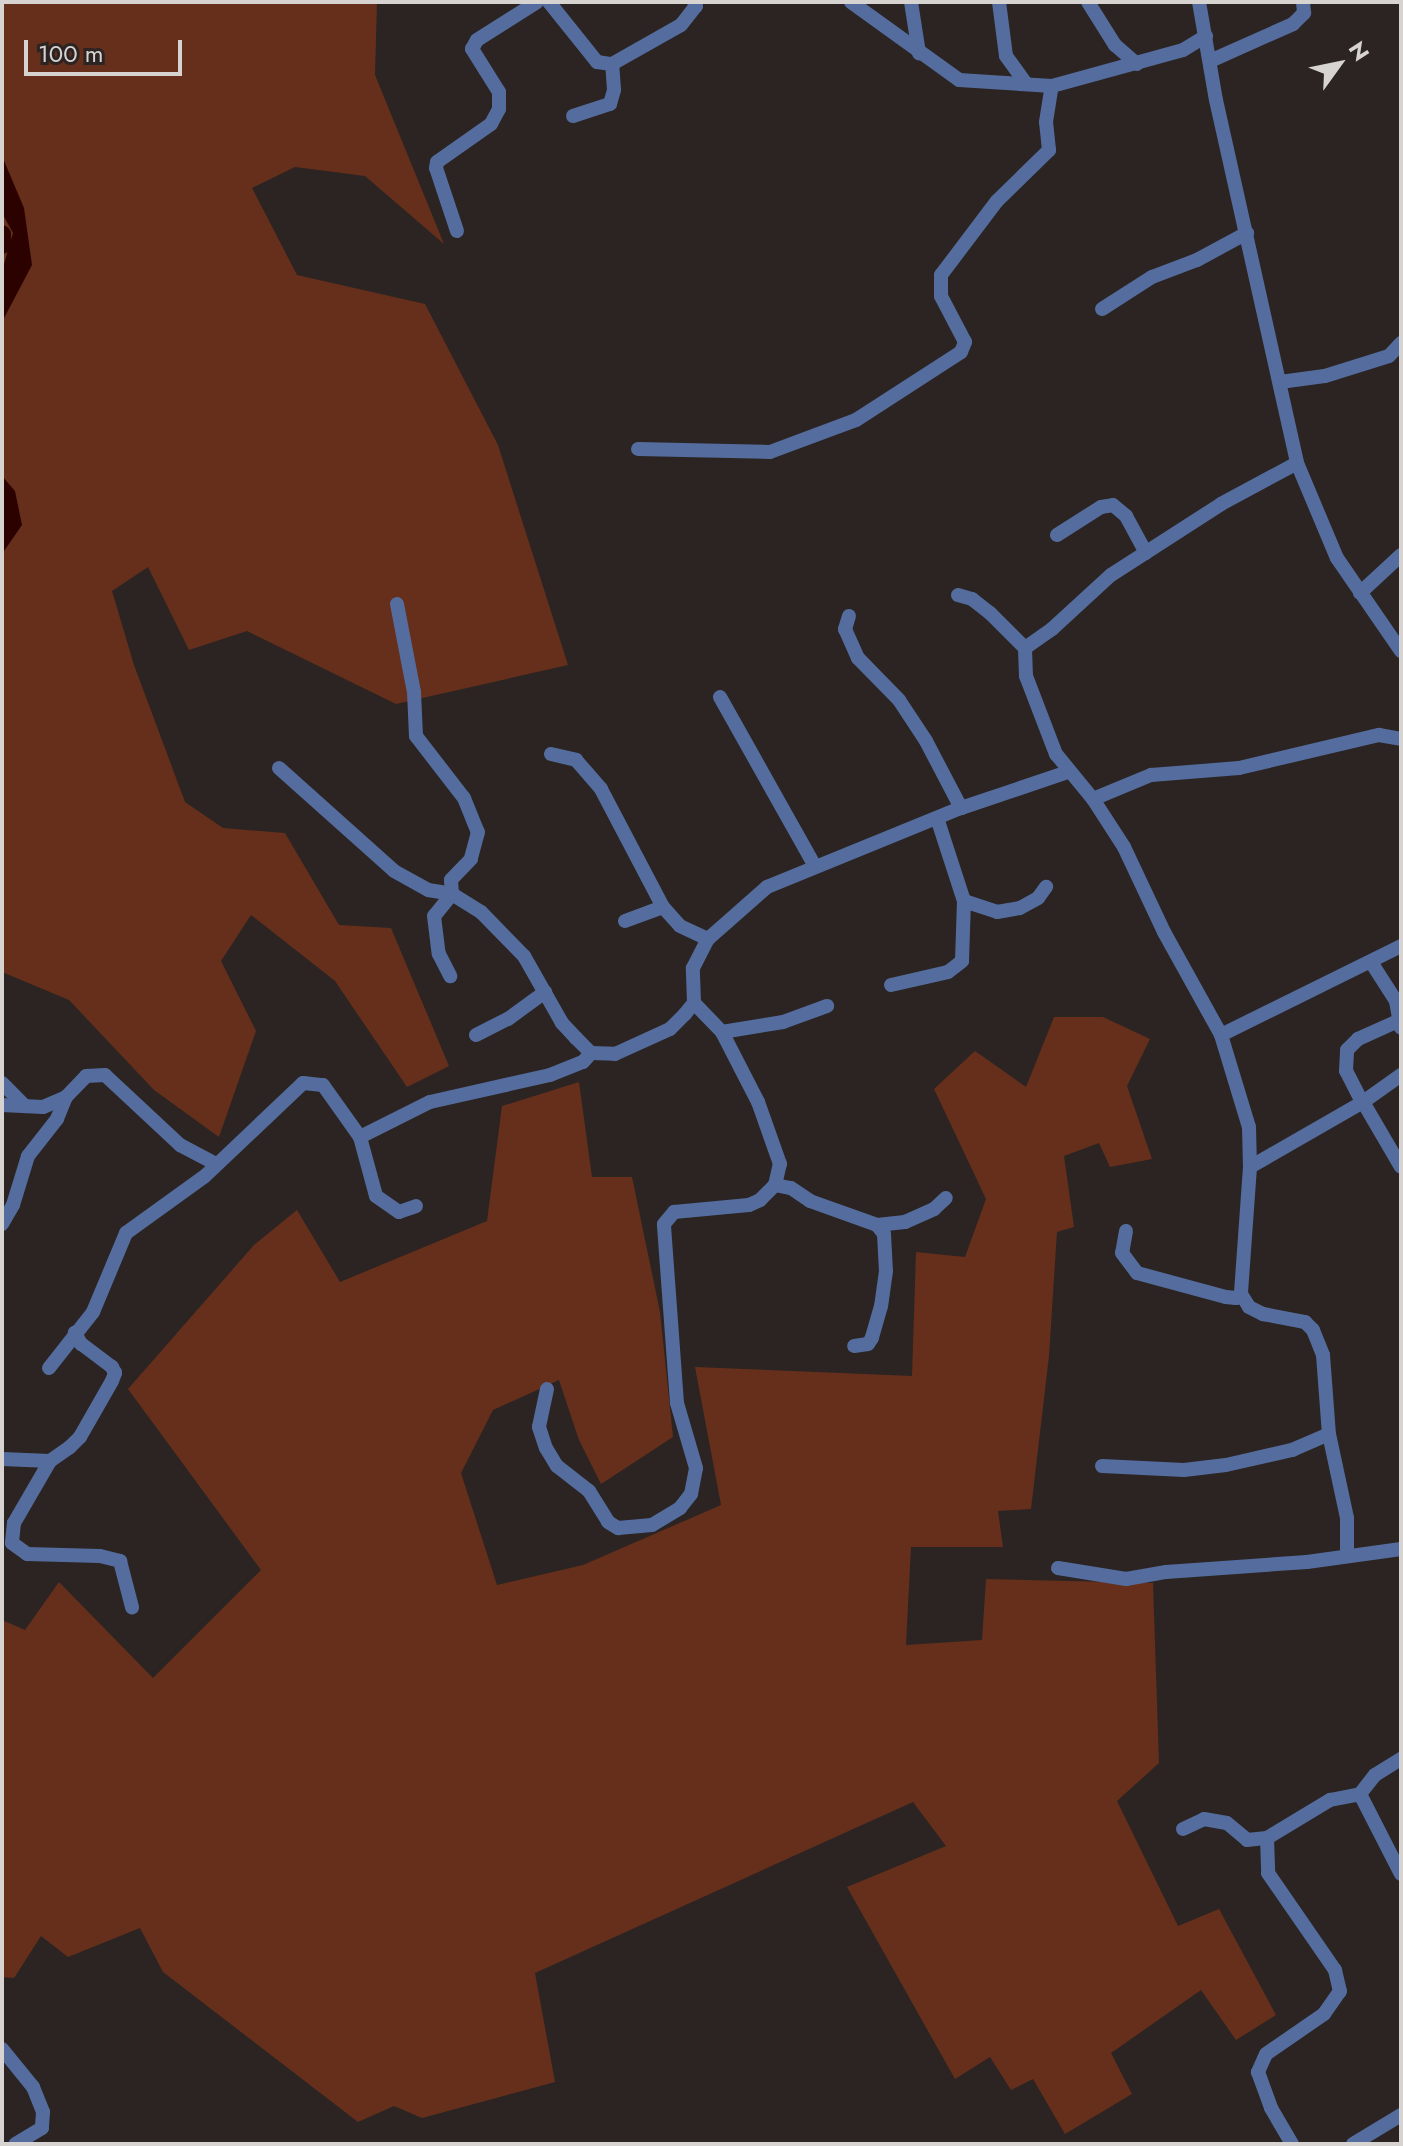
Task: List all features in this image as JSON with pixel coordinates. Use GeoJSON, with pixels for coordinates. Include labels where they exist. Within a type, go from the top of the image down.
{"type":"FeatureCollection","features":[{"type":"Feature","properties":{"kind":"street"},"geometry":{"type":"LineString","coordinates":[[457,231],[437,162],[491,124],[499,109],[499,92],[472,49],[477,40],[537,2]]}},
{"type":"Feature","properties":{"kind":"street"},"geometry":{"type":"LineString","coordinates":[[549,2],[597,62],[612,64],[681,25],[696,6],[694,2]]}},
{"type":"Feature","properties":{"kind":"street"},"geometry":{"type":"LineString","coordinates":[[563,2],[569,25]]}},
{"type":"Feature","properties":{"kind":"street"},"geometry":{"type":"LineString","coordinates":[[851,2],[959,80],[1052,86],[1183,50],[1206,36]]}},
{"type":"Feature","properties":{"kind":"street"},"geometry":{"type":"LineString","coordinates":[[911,2],[919,53]]}},
{"type":"Feature","properties":{"kind":"street"},"geometry":{"type":"LineString","coordinates":[[999,2],[1006,56],[1026,84]]}},
{"type":"Feature","properties":{"kind":"street"},"geometry":{"type":"LineString","coordinates":[[1088,2],[1115,45],[1137,64]]}},
{"type":"Feature","properties":{"kind":"street"},"geometry":{"type":"LineString","coordinates":[[1199,2],[1297,463],[1337,558],[1401,651]]}},
{"type":"Feature","properties":{"kind":"street"},"geometry":{"type":"LineString","coordinates":[[1210,61],[1293,24],[1304,13],[1303,2]]}},
{"type":"Feature","properties":{"kind":"street"},"geometry":{"type":"LineString","coordinates":[[573,116],[610,104],[614,90],[612,64]]}},
{"type":"Feature","properties":{"kind":"street"},"geometry":{"type":"LineString","coordinates":[[638,449],[770,452],[856,420],[961,352],[965,342],[941,296],[941,275],[997,201],[1049,150],[1046,122],[1052,86]]}},
{"type":"Feature","properties":{"kind":"street"},"geometry":{"type":"LineString","coordinates":[[1102,309],[1152,277],[1197,260],[1247,233]]}},
{"type":"Feature","properties":{"kind":"street"},"geometry":{"type":"LineString","coordinates":[[1280,382],[1325,376],[1389,356],[1401,343]]}},
{"type":"Feature","properties":{"kind":"street"},"geometry":{"type":"LineString","coordinates":[[1025,648],[1052,629],[1111,575],[1221,504],[1297,463]]}},
{"type":"Feature","properties":{"kind":"street"},"geometry":{"type":"LineString","coordinates":[[1057,535],[1101,507],[1113,505],[1126,516],[1146,553]]}},
{"type":"Feature","properties":{"kind":"street"},"geometry":{"type":"LineString","coordinates":[[1360,593],[1401,555]]}},
{"type":"Feature","properties":{"kind":"street"},"geometry":{"type":"LineString","coordinates":[[958,595],[972,599],[990,613],[1025,648],[1026,676],[1041,723],[1068,772],[1093,799],[1124,847],[1164,932],[1221,1035],[1249,1127],[1250,1167],[1241,1294],[1249,1307],[1263,1314],[1305,1322],[1313,1330],[1323,1355],[1329,1434],[1347,1518],[1347,1556]]}},
{"type":"Feature","properties":{"kind":"street"},"geometry":{"type":"LineString","coordinates":[[397,604],[414,692],[416,736],[464,798],[478,832],[471,859],[451,880],[452,894],[434,916],[439,954],[450,976]]}},
{"type":"Feature","properties":{"kind":"street"},"geometry":{"type":"LineString","coordinates":[[849,616],[845,629],[858,658],[899,700],[926,741],[961,808]]}},
{"type":"Feature","properties":{"kind":"street"},"geometry":{"type":"LineString","coordinates":[[720,697],[815,866]]}},
{"type":"Feature","properties":{"kind":"street"},"geometry":{"type":"LineString","coordinates":[[1093,799],[1151,775],[1239,768],[1379,735],[1401,739]]}},
{"type":"Feature","properties":{"kind":"street"},"geometry":{"type":"LineString","coordinates":[[551,754],[576,760],[601,789],[663,907],[680,926],[708,939]]}},
{"type":"Feature","properties":{"kind":"street"},"geometry":{"type":"LineString","coordinates":[[279,768],[394,871],[428,890],[452,894],[481,912],[524,956],[562,1023],[591,1053],[615,1054],[645,1044],[670,1029],[694,1003]]}},
{"type":"Feature","properties":{"kind":"street"},"geometry":{"type":"LineString","coordinates":[[547,1389],[539,1427],[546,1448],[557,1466],[589,1491],[608,1522],[618,1528],[652,1525],[680,1508],[691,1494],[696,1468],[677,1403],[666,1217],[674,1212],[749,1205],[775,1185],[780,1164],[771,1135],[722,1032],[694,1003],[693,968],[708,939],[767,887],[961,808],[1068,772]]}},
{"type":"Feature","properties":{"kind":"street"},"geometry":{"type":"LineString","coordinates":[[891,985],[948,972],[962,961],[964,901],[937,818]]}},
{"type":"Feature","properties":{"kind":"street"},"geometry":{"type":"LineString","coordinates":[[964,901],[997,912],[1020,908],[1038,898],[1046,887]]}},
{"type":"Feature","properties":{"kind":"street"},"geometry":{"type":"LineString","coordinates":[[625,921],[663,907]]}},
{"type":"Feature","properties":{"kind":"street"},"geometry":{"type":"LineString","coordinates":[[1221,1035],[1401,946]]}},
{"type":"Feature","properties":{"kind":"street"},"geometry":{"type":"LineString","coordinates":[[1371,962],[1396,1001],[1400,1025],[1358,1039],[1347,1050],[1346,1071],[1401,1167]]}},
{"type":"Feature","properties":{"kind":"street"},"geometry":{"type":"LineString","coordinates":[[476,1035],[508,1019],[545,992]]}},
{"type":"Feature","properties":{"kind":"street"},"geometry":{"type":"LineString","coordinates":[[722,1032],[783,1022],[827,1006]]}},
{"type":"Feature","properties":{"kind":"street"},"geometry":{"type":"LineString","coordinates":[[360,1137],[430,1102],[550,1075],[583,1062],[591,1053]]}},
{"type":"Feature","properties":{"kind":"street"},"geometry":{"type":"LineString","coordinates":[[2,1224],[13,1205],[28,1156],[57,1119],[66,1097],[86,1076],[105,1075],[180,1145],[216,1164]]}},
{"type":"Feature","properties":{"kind":"street"},"geometry":{"type":"LineString","coordinates":[[1250,1167],[1363,1102],[1401,1075]]}},
{"type":"Feature","properties":{"kind":"street"},"geometry":{"type":"LineString","coordinates":[[2,1083],[25,1106]]}},
{"type":"Feature","properties":{"kind":"street"},"geometry":{"type":"LineString","coordinates":[[49,1368],[93,1312],[126,1233],[216,1164],[303,1083],[323,1085],[360,1137],[368,1199],[399,1212],[416,1206]]}},
{"type":"Feature","properties":{"kind":"street"},"geometry":{"type":"LineString","coordinates":[[2,1105],[43,1107],[66,1097]]}},
{"type":"Feature","properties":{"kind":"street"},"geometry":{"type":"LineString","coordinates":[[775,1185],[791,1188],[810,1201],[877,1225],[905,1222],[934,1209],[946,1198]]}},
{"type":"Feature","properties":{"kind":"street"},"geometry":{"type":"LineString","coordinates":[[854,1346],[868,1344],[872,1338],[884,1288],[887,1253],[884,1234],[877,1225]]}},
{"type":"Feature","properties":{"kind":"street"},"geometry":{"type":"LineString","coordinates":[[1126,1231],[1122,1253],[1137,1273],[1226,1297],[1236,1298],[1241,1294]]}},
{"type":"Feature","properties":{"kind":"street"},"geometry":{"type":"LineString","coordinates":[[75,1333],[81,1344],[115,1373],[80,1437],[50,1461],[14,1523],[12,1543],[27,1554],[100,1556],[120,1561],[132,1607]]}},
{"type":"Feature","properties":{"kind":"street"},"geometry":{"type":"LineString","coordinates":[[1102,1466],[1184,1470],[1226,1465],[1292,1450],[1329,1434]]}},
{"type":"Feature","properties":{"kind":"street"},"geometry":{"type":"LineString","coordinates":[[2,1459],[50,1461]]}},
{"type":"Feature","properties":{"kind":"street"},"geometry":{"type":"LineString","coordinates":[[1058,1568],[1126,1579],[1166,1572],[1401,1549]]}},
{"type":"Feature","properties":{"kind":"street"},"geometry":{"type":"LineString","coordinates":[[1183,1829],[1204,1819],[1227,1823],[1247,1840],[1267,1838],[1330,1800],[1360,1794],[1375,1775],[1401,1759]]}},
{"type":"Feature","properties":{"kind":"street"},"geometry":{"type":"LineString","coordinates":[[1360,1794],[1401,1874]]}},
{"type":"Feature","properties":{"kind":"street"},"geometry":{"type":"LineString","coordinates":[[1267,1838],[1268,1873],[1335,1970],[1340,1991],[1324,2014],[1266,2054],[1258,2072],[1271,2108],[1292,2144]]}},
{"type":"Feature","properties":{"kind":"street"},"geometry":{"type":"LineString","coordinates":[[2,2049],[33,2087],[43,2112],[42,2128],[15,2144]]}},
{"type":"Feature","properties":{"kind":"street"},"geometry":{"type":"LineString","coordinates":[[1353,2144],[1398,2123]]}},
{"type":"Feature","properties":{"kind":"shaded area"},"geometry":{"type":"Polygon","coordinates":[[[2,2],[377,2],[375,75],[444,244],[365,176],[295,167],[252,188],[297,275],[425,304],[498,445],[568,665],[396,704],[247,631],[189,650],[148,567],[112,591],[134,665],[185,802],[223,828],[285,833],[339,925],[391,928],[449,1066],[407,1087],[335,981],[251,915],[221,961],[256,1031],[219,1137],[154,1090],[69,1000],[2,972],[2,2]]]}},
{"type":"Feature","properties":{"kind":"shaded area"},"geometry":{"type":"Polygon","coordinates":[[[2,156],[24,208],[32,265],[2,322],[2,271],[13,233],[2,213],[2,156]]]}},
{"type":"Feature","properties":{"kind":"shaded area"},"geometry":{"type":"Polygon","coordinates":[[[2,476],[15,491],[22,525],[2,554],[2,476]]]}},
{"type":"Feature","properties":{"kind":"shaded area"},"geometry":{"type":"Polygon","coordinates":[[[1054,1017],[1103,1017],[1150,1039],[1127,1086],[1152,1159],[1110,1167],[1099,1143],[1064,1156],[1074,1227],[1057,1232],[1049,1356],[1031,1509],[998,1511],[1003,1547],[911,1547],[906,1645],[982,1640],[986,1579],[1153,1583],[1159,1763],[1117,1801],[1178,1926],[1219,1909],[1276,2015],[1236,2040],[1201,1990],[1111,2053],[1132,2094],[1065,2134],[1033,2079],[1011,2090],[990,2057],[955,2079],[847,1887],[946,1846],[913,1802],[535,1973],[555,2082],[422,2118],[394,2106],[358,2122],[163,1972],[140,1928],[68,1957],[41,1936],[14,1978],[2,1977],[2,1620],[25,1630],[59,1582],[153,1678],[261,1570],[128,1389],[254,1245],[297,1210],[340,1282],[487,1221],[502,1106],[579,1082],[592,1177],[632,1177],[660,1312],[673,1437],[601,1484],[579,1440],[559,1380],[493,1410],[461,1473],[497,1585],[583,1565],[721,1505],[695,1367],[912,1376],[916,1252],[965,1257],[986,1199],[934,1089],[975,1051],[1026,1087],[1054,1017]]]}},
{"type":"Feature","properties":{"kind":"waterway"},"geometry":{"type":"LineString","coordinates":[[2,234],[2,245]]}}]}
